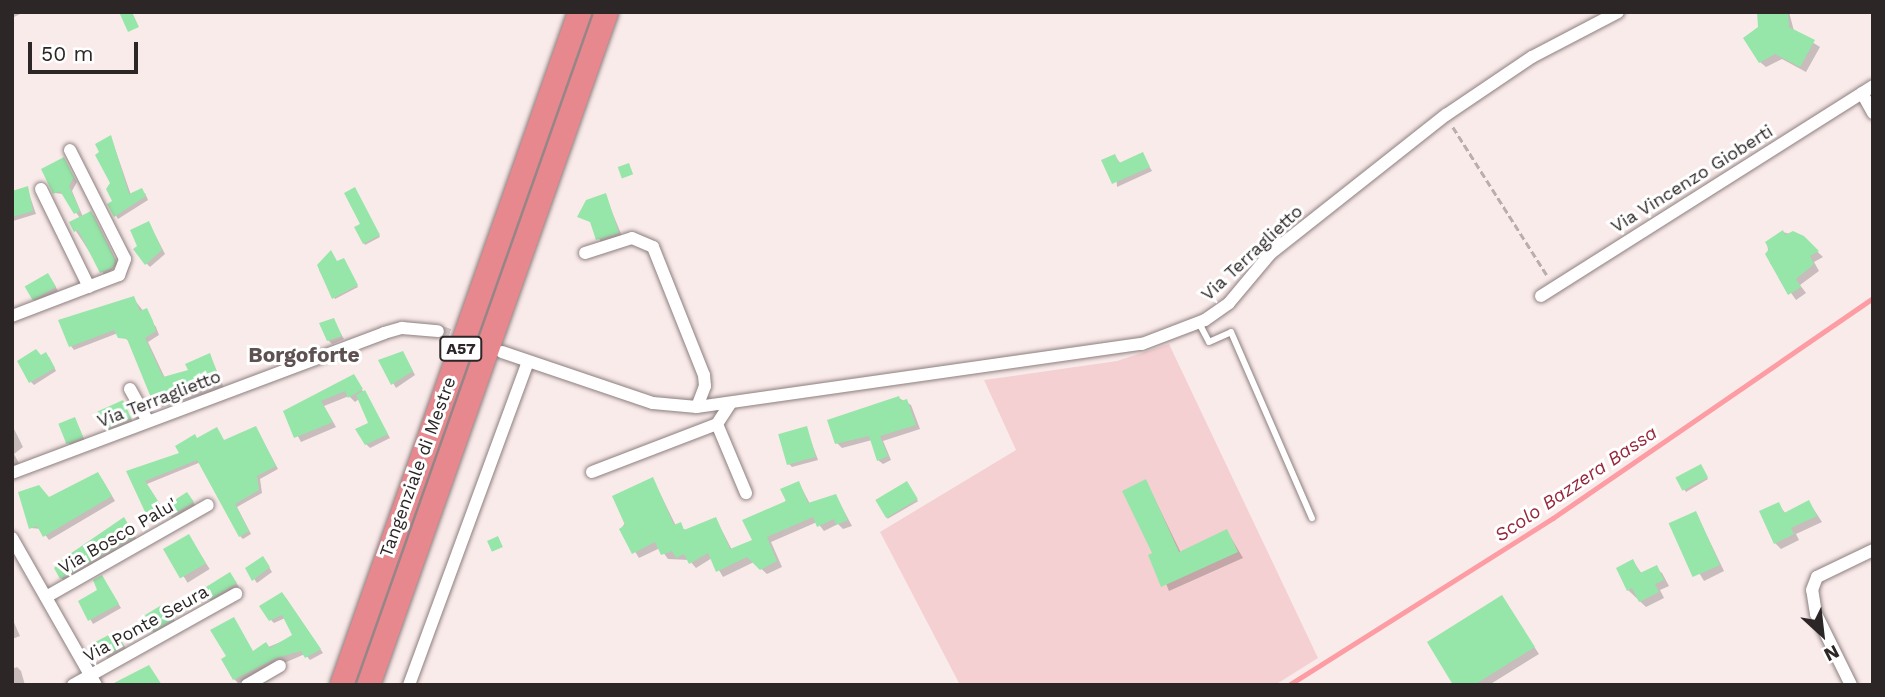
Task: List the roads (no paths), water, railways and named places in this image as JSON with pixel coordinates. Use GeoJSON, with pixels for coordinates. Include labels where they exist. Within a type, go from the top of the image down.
{"type":"FeatureCollection","features":[{"type":"Feature","properties":{"kind":"highway","name":"Tangenziale di Mestre"},"geometry":{"type":"LineString","coordinates":[[341,685],[579,12]]}},
{"type":"Feature","properties":{"kind":"highway","name":"Tangenziale di Mestre"},"geometry":{"type":"LineString","coordinates":[[368,685],[606,12]]}},
{"type":"Feature","properties":{"kind":"street","name":"Via Terraglietto"},"geometry":{"type":"LineString","coordinates":[[502,352],[653,403],[697,408],[1142,344],[1199,323],[1230,303],[1271,253],[1446,116],[1532,57],[1618,12]]}},
{"type":"Feature","properties":{"kind":"street","name":"Via Vincenzo Gioberti"},"geometry":{"type":"LineString","coordinates":[[1541,296],[1867,90],[1873,113]]}},
{"type":"Feature","properties":{"kind":"street"},"geometry":{"type":"LineString","coordinates":[[12,316],[119,275],[125,259],[70,150]]}},
{"type":"Feature","properties":{"kind":"street"},"geometry":{"type":"LineString","coordinates":[[41,189],[89,287]]}},
{"type":"Feature","properties":{"kind":"street"},"geometry":{"type":"LineString","coordinates":[[585,253],[632,238],[653,247],[704,375],[697,408]]}},
{"type":"Feature","properties":{"kind":"street","name":"Via Terraglietto"},"geometry":{"type":"LineString","coordinates":[[12,473],[384,333],[402,328],[438,331]]}},
{"type":"Feature","properties":{"kind":"street"},"geometry":{"type":"LineString","coordinates":[[409,685],[528,362]]}},
{"type":"Feature","properties":{"kind":"street"},"geometry":{"type":"LineString","coordinates":[[131,389],[148,421]]}},
{"type":"Feature","properties":{"kind":"street"},"geometry":{"type":"LineString","coordinates":[[592,472],[718,424],[730,404]]}},
{"type":"Feature","properties":{"kind":"street"},"geometry":{"type":"LineString","coordinates":[[718,424],[746,493]]}},
{"type":"Feature","properties":{"kind":"street","name":"Via Bosco Palu'"},"geometry":{"type":"LineString","coordinates":[[46,597],[208,505]]}},
{"type":"Feature","properties":{"kind":"street"},"geometry":{"type":"LineString","coordinates":[[12,538],[93,680]]}},
{"type":"Feature","properties":{"kind":"street"},"geometry":{"type":"LineString","coordinates":[[1851,685],[1816,614],[1812,590],[1818,577],[1873,550]]}},
{"type":"Feature","properties":{"kind":"street","name":"Via Ponte Seura"},"geometry":{"type":"LineString","coordinates":[[73,685],[93,680],[236,594]]}},
{"type":"Feature","properties":{"kind":"street"},"geometry":{"type":"LineString","coordinates":[[247,685],[280,666]]}},
{"type":"Feature","properties":{"kind":"lane"},"geometry":{"type":"LineString","coordinates":[[1199,323],[1209,342],[1231,332],[1312,518]]}},
{"type":"Feature","properties":{"kind":"waterway","name":"Scolo Bazzera Bassa"},"geometry":{"type":"LineString","coordinates":[[1289,685],[1553,518],[1873,298]]}},
{"type":"Feature","properties":{"kind":"tunnel"},"geometry":{"type":"LineString","coordinates":[[438,331],[492,349]]}},
{"type":"Feature","properties":{"kind":"district","name":"Borgoforte"},"geometry":{"type":"Point","coordinates":[304,355]}}]}
